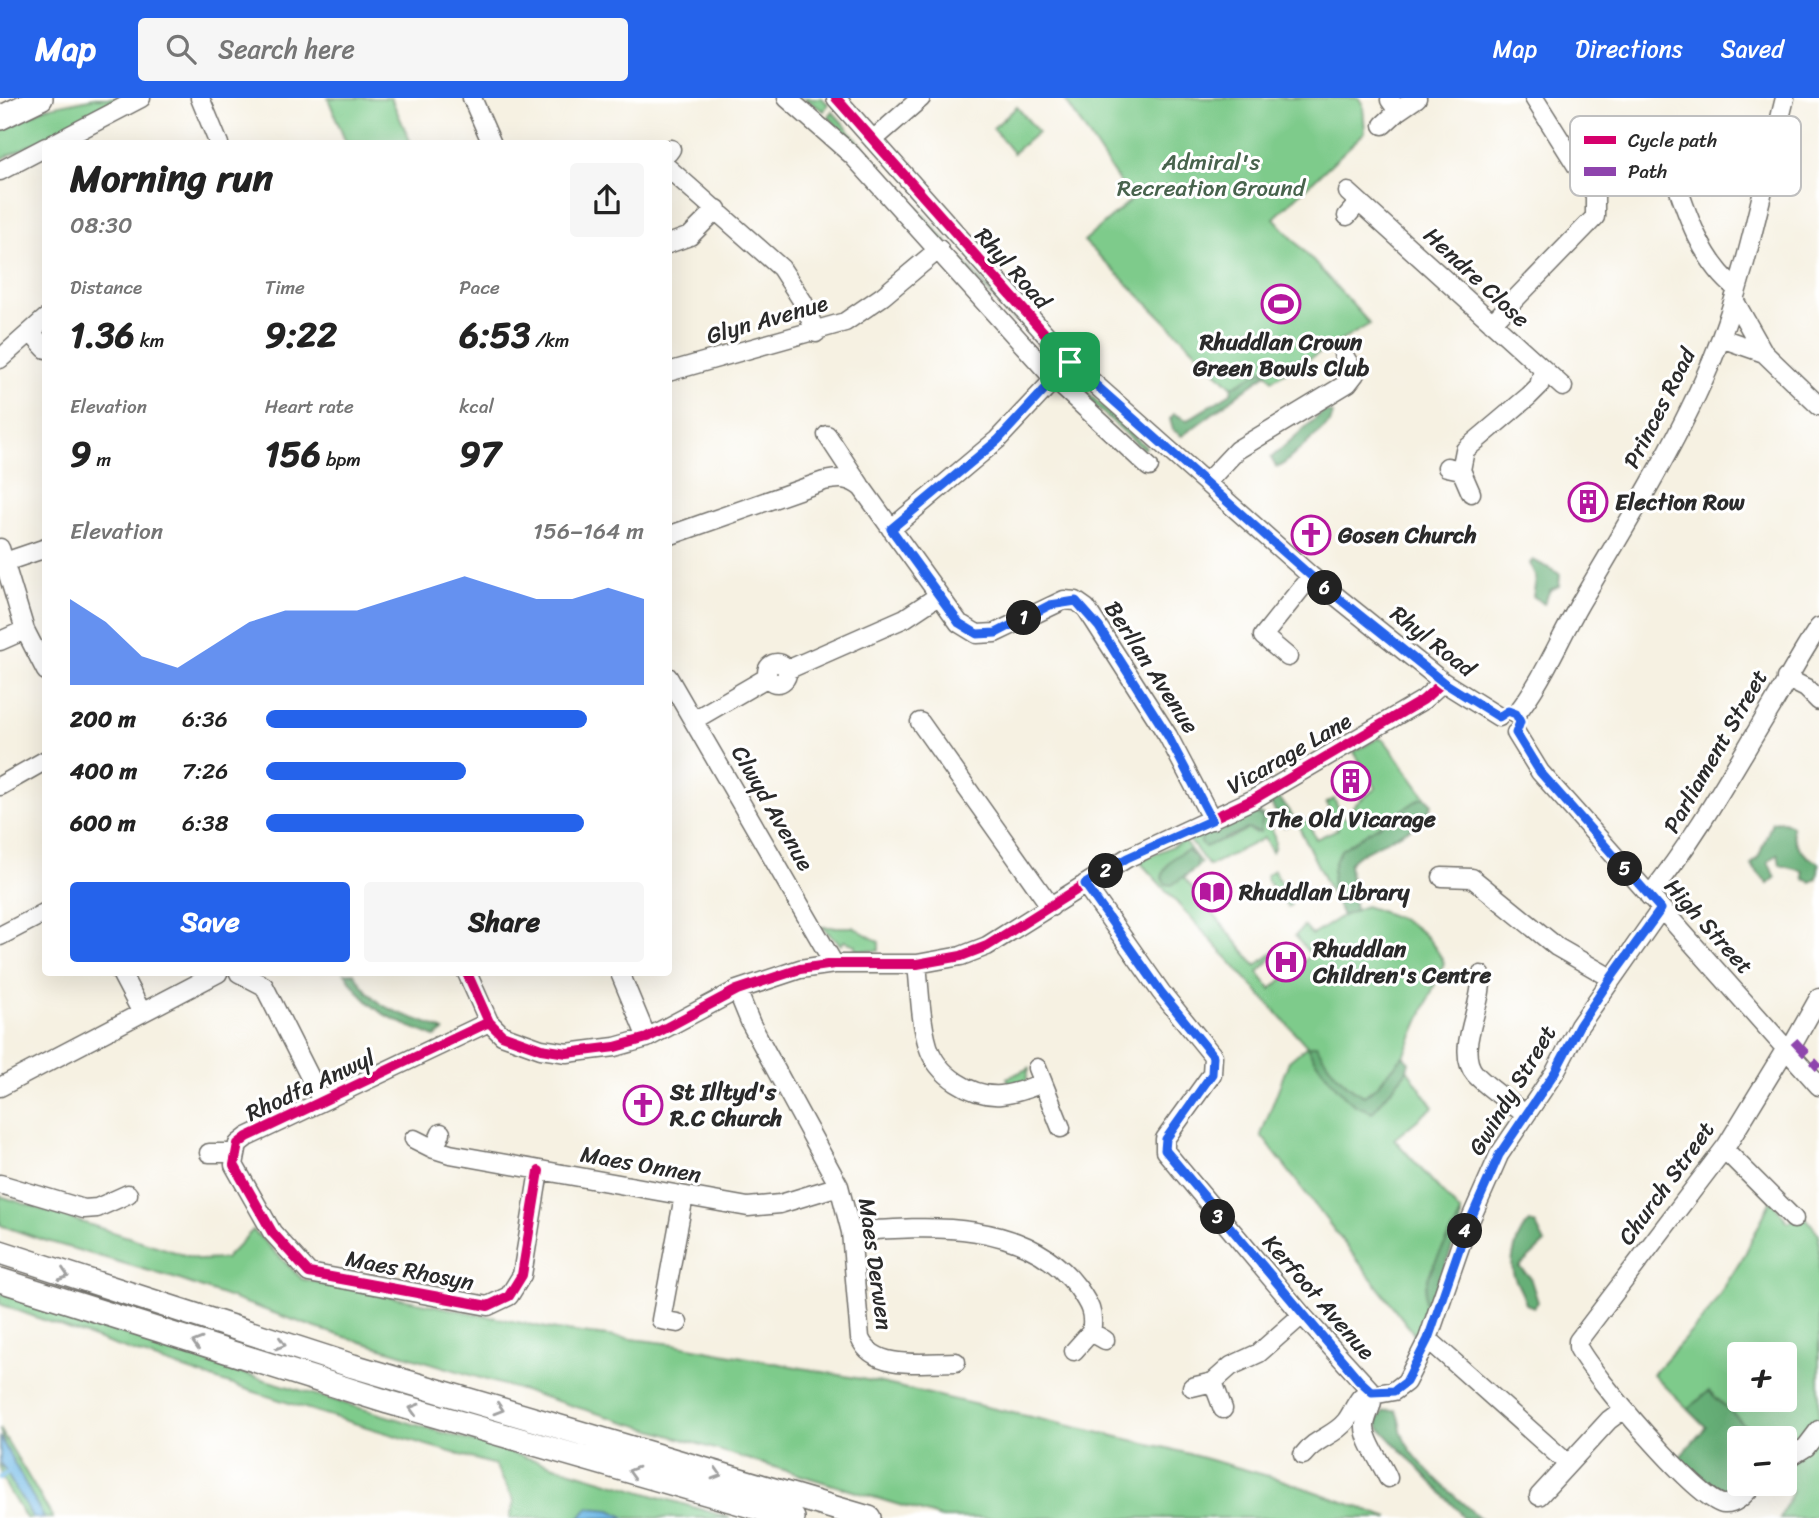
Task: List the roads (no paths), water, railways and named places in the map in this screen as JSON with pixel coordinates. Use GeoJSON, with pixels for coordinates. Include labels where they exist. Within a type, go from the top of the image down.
{"type":"FeatureCollection","features":[{"type":"Feature","properties":{"kind":"main road"},"geometry":{"type":"LineString","coordinates":[[0,118],[41,98]]}},
{"type":"Feature","properties":{"kind":"main road"},"geometry":{"type":"LineString","coordinates":[[0,1252],[340,1362],[869,1518]]}},
{"type":"Feature","properties":{"kind":"main road"},"geometry":{"type":"LineString","coordinates":[[0,1280],[388,1402],[793,1518]]}},
{"type":"Feature","properties":{"kind":"street"},"geometry":{"type":"LineString","coordinates":[[60,140],[141,98]]}},
{"type":"Feature","properties":{"kind":"street"},"geometry":{"type":"LineString","coordinates":[[200,98],[217,140]]}},
{"type":"Feature","properties":{"kind":"street"},"geometry":{"type":"LineString","coordinates":[[472,98],[490,140]]}},
{"type":"Feature","properties":{"kind":"street"},"geometry":{"type":"LineString","coordinates":[[787,98],[852,155],[1054,379],[1149,467]]}},
{"type":"Feature","properties":{"kind":"street","name":"Rhyl Road"},"geometry":{"type":"LineString","coordinates":[[836,98],[1070,362],[1311,576],[1443,682],[1507,716],[1497,725],[1501,732],[1508,735],[1516,733]]}},
{"type":"Feature","properties":{"kind":"street"},"geometry":{"type":"LineString","coordinates":[[873,140],[921,98]]}},
{"type":"Feature","properties":{"kind":"street"},"geometry":{"type":"LineString","coordinates":[[1383,125],[1394,105],[1417,98]]}},
{"type":"Feature","properties":{"kind":"street"},"geometry":{"type":"LineString","coordinates":[[1534,98],[1570,155]]}},
{"type":"Feature","properties":{"kind":"street","name":"Princes Road"},"geometry":{"type":"LineString","coordinates":[[1781,116],[1785,98]]}},
{"type":"Feature","properties":{"kind":"street"},"geometry":{"type":"LineString","coordinates":[[0,171],[42,149]]}},
{"type":"Feature","properties":{"kind":"street"},"geometry":{"type":"LineString","coordinates":[[672,171],[718,209],[781,268],[803,302],[816,333]]}},
{"type":"Feature","properties":{"kind":"street"},"geometry":{"type":"LineString","coordinates":[[1492,323],[1595,217],[1595,196]]}},
{"type":"Feature","properties":{"kind":"street"},"geometry":{"type":"LineString","coordinates":[[1683,196],[1693,225],[1722,278],[1736,295],[1764,354],[1819,407]]}},
{"type":"Feature","properties":{"kind":"street","name":"Princes Road"},"geometry":{"type":"LineString","coordinates":[[1507,716],[1529,698],[1557,641],[1697,394],[1736,295],[1761,196]]}},
{"type":"Feature","properties":{"kind":"street","name":"Hendre Close"},"geometry":{"type":"LineString","coordinates":[[1347,216],[1354,197],[1563,387]]}},
{"type":"Feature","properties":{"kind":"street"},"geometry":{"type":"LineString","coordinates":[[672,243],[690,236],[718,209]]}},
{"type":"Feature","properties":{"kind":"street","name":"Glyn Avenue"},"geometry":{"type":"LineString","coordinates":[[672,371],[816,333],[845,322],[874,303],[939,249]]}},
{"type":"Feature","properties":{"kind":"street"},"geometry":{"type":"LineString","coordinates":[[0,359],[42,322]]}},
{"type":"Feature","properties":{"kind":"street"},"geometry":{"type":"LineString","coordinates":[[30,333],[42,345]]}},
{"type":"Feature","properties":{"kind":"street"},"geometry":{"type":"LineString","coordinates":[[1721,338],[1764,354]]}},
{"type":"Feature","properties":{"kind":"street"},"geometry":{"type":"LineString","coordinates":[[1206,484],[1237,450],[1348,383],[1355,373],[1343,354]]}},
{"type":"Feature","properties":{"kind":"street"},"geometry":{"type":"LineString","coordinates":[[891,529],[998,440],[1070,362]]}},
{"type":"Feature","properties":{"kind":"street"},"geometry":{"type":"LineString","coordinates":[[1471,493],[1454,469],[1465,450],[1539,386],[1543,370]]}},
{"type":"Feature","properties":{"kind":"street","name":"Berllan Avenue"},"geometry":{"type":"LineString","coordinates":[[827,435],[873,505],[959,623],[977,634],[996,633],[1064,600],[1076,601],[1086,608],[1168,736],[1212,820]]}},
{"type":"Feature","properties":{"kind":"street"},"geometry":{"type":"LineString","coordinates":[[672,535],[824,481],[840,478],[852,480],[862,488]]}},
{"type":"Feature","properties":{"kind":"street"},"geometry":{"type":"LineString","coordinates":[[42,549],[2,555],[25,630],[42,663]]}},
{"type":"Feature","properties":{"kind":"street"},"geometry":{"type":"LineString","coordinates":[[1288,657],[1263,636],[1311,576]]}},
{"type":"Feature","properties":{"kind":"street"},"geometry":{"type":"LineString","coordinates":[[694,720],[768,677],[779,682],[785,679],[787,670],[905,618],[938,596]]}},
{"type":"Feature","properties":{"kind":"street","name":"Parliament Street"},"geometry":{"type":"LineString","coordinates":[[1655,903],[1786,678],[1819,627]]}},
{"type":"Feature","properties":{"kind":"street"},"geometry":{"type":"LineString","coordinates":[[0,641],[25,630]]}},
{"type":"Feature","properties":{"kind":"street"},"geometry":{"type":"LineString","coordinates":[[1786,678],[1806,688],[1819,701]]}},
{"type":"Feature","properties":{"kind":"street","name":"Vicarage Lane"},"geometry":{"type":"LineString","coordinates":[[489,1022],[502,1035],[516,1041],[567,1053],[647,1038],[737,990],[768,978],[834,964],[917,964],[961,956],[987,946],[1127,858],[1212,820],[1339,750],[1423,700],[1443,682]]}},
{"type":"Feature","properties":{"kind":"street","name":"Clwyd Avenue"},"geometry":{"type":"LineString","coordinates":[[672,684],[834,964]]}},
{"type":"Feature","properties":{"kind":"street"},"geometry":{"type":"LineString","coordinates":[[920,722],[1051,907]]}},
{"type":"Feature","properties":{"kind":"street","name":"High Street"},"geometry":{"type":"LineString","coordinates":[[1516,733],[1540,772],[1819,1086]]}},
{"type":"Feature","properties":{"kind":"street"},"geometry":{"type":"LineString","coordinates":[[0,786],[42,762]]}},
{"type":"Feature","properties":{"kind":"street"},"geometry":{"type":"LineString","coordinates":[[1442,877],[1472,878],[1557,947],[1611,978]]}},
{"type":"Feature","properties":{"kind":"street","name":"Kerfoot Avenue"},"geometry":{"type":"LineString","coordinates":[[1085,884],[1161,992],[1213,1056],[1212,1074],[1166,1139],[1165,1150],[1302,1315],[1372,1392],[1374,1404],[1367,1416],[1366,1436],[1388,1478]]}},
{"type":"Feature","properties":{"kind":"street","name":"Gwindy Street"},"geometry":{"type":"LineString","coordinates":[[1372,1392],[1394,1391],[1406,1382],[1428,1339],[1484,1184],[1655,903]]}},
{"type":"Feature","properties":{"kind":"street"},"geometry":{"type":"LineString","coordinates":[[0,936],[42,914]]}},
{"type":"Feature","properties":{"kind":"street"},"geometry":{"type":"LineString","coordinates":[[917,964],[923,1026],[929,1049],[938,1066],[957,1082],[978,1093],[999,1095],[1040,1075],[1060,1128]]}},
{"type":"Feature","properties":{"kind":"street"},"geometry":{"type":"LineString","coordinates":[[1481,975],[1482,991],[1467,1044],[1468,1060],[1474,1073],[1526,1115]]}},
{"type":"Feature","properties":{"kind":"street"},"geometry":{"type":"LineString","coordinates":[[123,976],[142,1013]]}},
{"type":"Feature","properties":{"kind":"street"},"geometry":{"type":"LineString","coordinates":[[0,1087],[212,976]]}},
{"type":"Feature","properties":{"kind":"street"},"geometry":{"type":"LineString","coordinates":[[245,976],[264,986],[322,1101]]}},
{"type":"Feature","properties":{"kind":"street"},"geometry":{"type":"LineString","coordinates":[[468,976],[489,1022]]}},
{"type":"Feature","properties":{"kind":"street"},"geometry":{"type":"LineString","coordinates":[[621,976],[647,1038]]}},
{"type":"Feature","properties":{"kind":"street","name":"Maes Derwen"},"geometry":{"type":"LineString","coordinates":[[737,990],[751,1024],[839,1186],[851,1232],[860,1338],[865,1350],[877,1358],[956,1363]]}},
{"type":"Feature","properties":{"kind":"street","name":"Church Street"},"geometry":{"type":"LineString","coordinates":[[1624,1409],[1580,1351],[1578,1341],[1724,1149],[1819,998]]}},
{"type":"Feature","properties":{"kind":"street","name":"Rhodfa Anwyl"},"geometry":{"type":"LineString","coordinates":[[272,1232],[238,1177],[234,1153],[238,1144],[247,1137],[489,1022]]}},
{"type":"Feature","properties":{"kind":"street","name":"Maes Onnen"},"geometry":{"type":"LineString","coordinates":[[414,1139],[437,1141],[539,1171],[764,1207],[839,1186]]}},
{"type":"Feature","properties":{"kind":"street"},"geometry":{"type":"LineString","coordinates":[[1724,1149],[1794,1219]]}},
{"type":"Feature","properties":{"kind":"street"},"geometry":{"type":"LineString","coordinates":[[209,1153],[234,1153]]}},
{"type":"Feature","properties":{"kind":"street","name":"Maes Rhosyn"},"geometry":{"type":"LineString","coordinates":[[272,1232],[309,1273],[488,1306],[509,1296],[522,1275],[539,1171]]}},
{"type":"Feature","properties":{"kind":"street"},"geometry":{"type":"LineString","coordinates":[[0,1184],[84,1209],[120,1202]]}},
{"type":"Feature","properties":{"kind":"street"},"geometry":{"type":"LineString","coordinates":[[666,1326],[684,1196]]}},
{"type":"Feature","properties":{"kind":"street"},"geometry":{"type":"LineString","coordinates":[[851,1232],[926,1226],[952,1228],[1028,1246],[1058,1266],[1077,1288],[1093,1314],[1098,1336],[1074,1351]]}},
{"type":"Feature","properties":{"kind":"street"},"geometry":{"type":"LineString","coordinates":[[1192,1387],[1213,1382],[1231,1366],[1259,1353],[1302,1315]]}},
{"type":"Feature","properties":{"kind":"street"},"geometry":{"type":"LineString","coordinates":[[1428,1339],[1567,1463]]}},
{"type":"Feature","properties":{"kind":"street"},"geometry":{"type":"LineString","coordinates":[[1213,1382],[1223,1409]]}},
{"type":"Feature","properties":{"kind":"street"},"geometry":{"type":"LineString","coordinates":[[1303,1455],[1315,1440],[1327,1437],[1346,1421],[1361,1396],[1372,1392]]}},
{"type":"Feature","properties":{"kind":"street"},"geometry":{"type":"LineString","coordinates":[[1539,1496],[1567,1463],[1624,1409],[1712,1500],[1725,1505],[1743,1496]]}},
{"type":"Feature","properties":{"kind":"street"},"geometry":{"type":"LineString","coordinates":[[1797,1453],[1806,1447],[1819,1430]]}},
{"type":"Feature","properties":{"kind":"water"},"geometry":{"type":"Polygon","coordinates":[[[0,1437],[44,1518],[33,1518],[0,1462],[0,1437]]]}},
{"type":"Feature","properties":{"kind":"water"},"geometry":{"type":"Polygon","coordinates":[[[588,1508],[611,1510],[626,1518],[580,1518],[588,1508]]]}},
{"type":"Feature","properties":{"kind":"waterway"},"geometry":{"type":"LineString","coordinates":[[0,1478],[11,1471]]}},
{"type":"Feature","properties":{"kind":"place","name":"Rhuddlan Crown Green Bowls Club"},"geometry":{"type":"Point","coordinates":[1281,304]}},
{"type":"Feature","properties":{"kind":"place","name":"Election Row"},"geometry":{"type":"Point","coordinates":[1588,502]}},
{"type":"Feature","properties":{"kind":"place","name":"Gosen Church"},"geometry":{"type":"Point","coordinates":[1311,535]}},
{"type":"Feature","properties":{"kind":"place","name":"The Old Vicarage"},"geometry":{"type":"Point","coordinates":[1351,781]}},
{"type":"Feature","properties":{"kind":"place","name":"Rhuddlan Library"},"geometry":{"type":"Point","coordinates":[1212,892]}},
{"type":"Feature","properties":{"kind":"place","name":"Rhuddlan Children's Centre"},"geometry":{"type":"Point","coordinates":[1286,962]}},
{"type":"Feature","properties":{"kind":"place","name":"St Illtyd's R.C Church"},"geometry":{"type":"Point","coordinates":[643,1105]}},
{"type":"Feature","properties":{"kind":"park label","name":"Admiral's Recreation Ground"},"geometry":{"type":"Point","coordinates":[1211,175]}}]}
